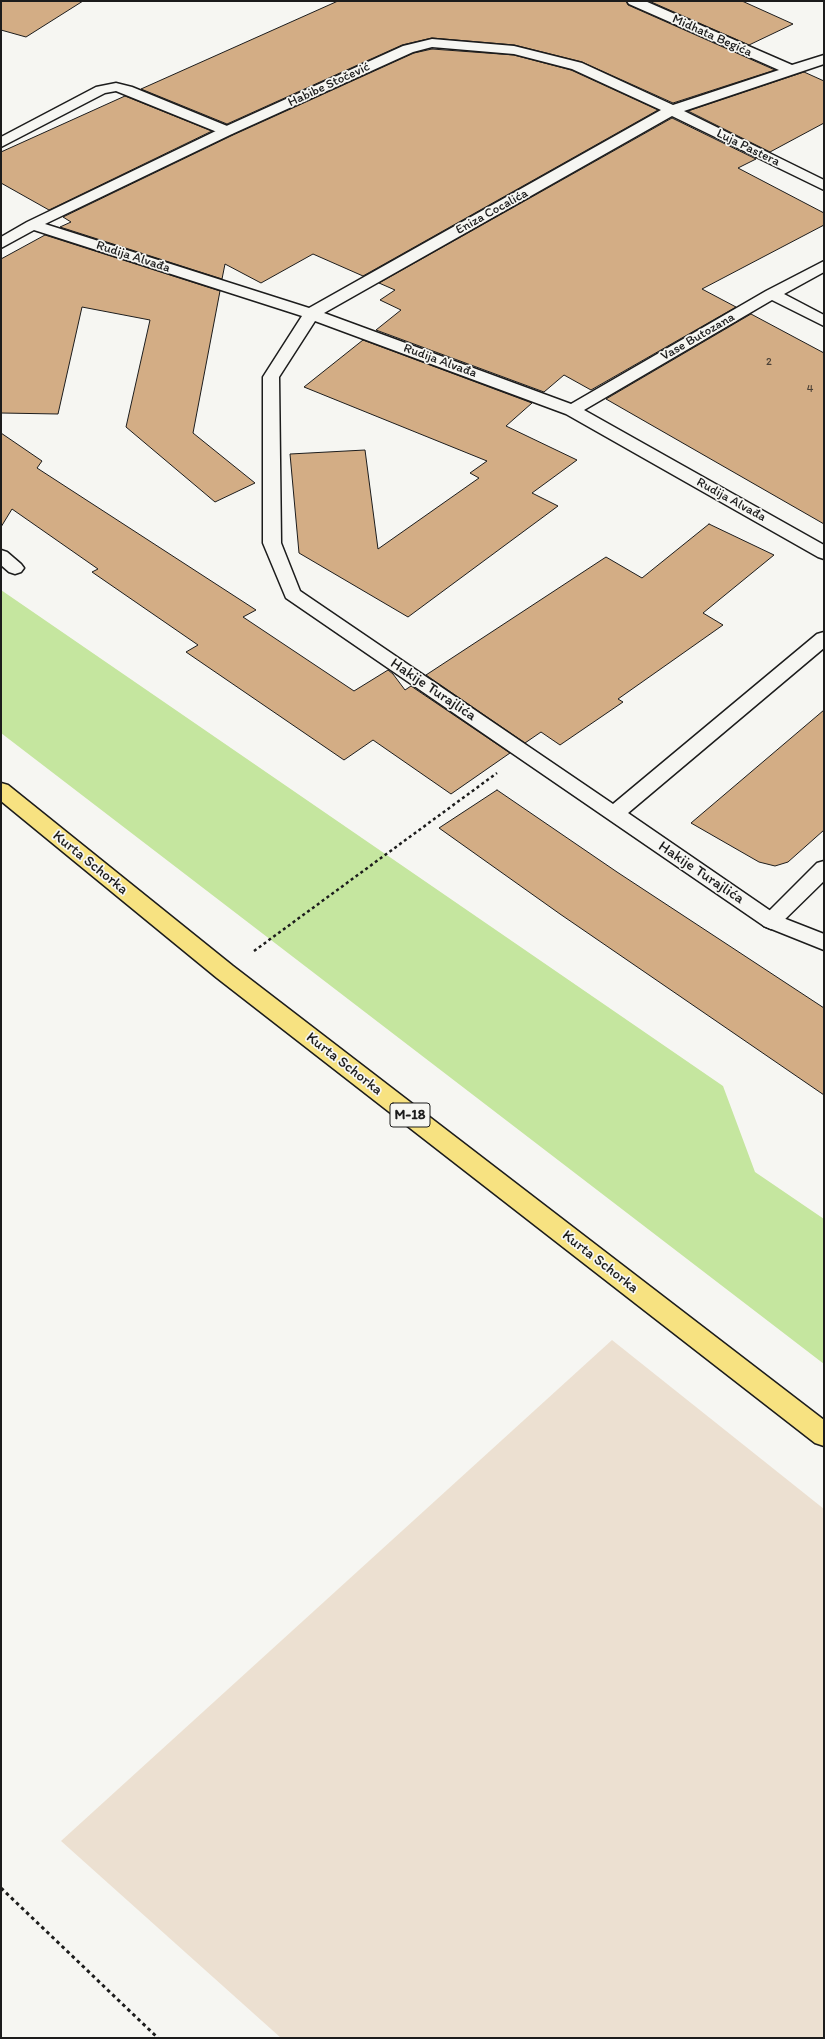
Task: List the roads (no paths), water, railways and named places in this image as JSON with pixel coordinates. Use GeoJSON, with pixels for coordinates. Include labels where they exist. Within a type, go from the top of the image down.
{"type":"FeatureCollection","features":[{"type":"Feature","properties":{"kind":"main road","name":"Kurta Schorka"},"geometry":{"type":"LineString","coordinates":[[1,790],[225,972],[824,1435]]}},
{"type":"Feature","properties":{"kind":"street","name":"Midhata Begića"},"geometry":{"type":"LineString","coordinates":[[634,1],[791,70]]}},
{"type":"Feature","properties":{"kind":"street","name":"Habibe Stočević"},"geometry":{"type":"LineString","coordinates":[[1,243],[32,224],[227,131],[408,49],[432,43],[514,50],[577,66],[672,110]]}},
{"type":"Feature","properties":{"kind":"street"},"geometry":{"type":"LineString","coordinates":[[672,110],[824,59]]}},
{"type":"Feature","properties":{"kind":"street"},"geometry":{"type":"LineString","coordinates":[[1,143],[101,90],[116,87],[127,90],[227,131]]}},
{"type":"Feature","properties":{"kind":"street","name":"Luja Pastera"},"geometry":{"type":"LineString","coordinates":[[672,110],[824,186]]}},
{"type":"Feature","properties":{"kind":"street","name":"Eniza Cocalića"},"geometry":{"type":"LineString","coordinates":[[311,314],[672,110]]}},
{"type":"Feature","properties":{"kind":"street","name":"Rudija Alvađa"},"geometry":{"type":"LineString","coordinates":[[32,224],[311,314],[572,410],[824,553]]}},
{"type":"Feature","properties":{"kind":"street","name":"Vase Butozana"},"geometry":{"type":"LineString","coordinates":[[572,410],[772,294],[824,266]]}},
{"type":"Feature","properties":{"kind":"street"},"geometry":{"type":"LineString","coordinates":[[772,294],[824,321]]}},
{"type":"Feature","properties":{"kind":"street","name":"Hakije Turajlića"},"geometry":{"type":"LineString","coordinates":[[311,314],[271,377],[272,543],[292,594],[771,921],[824,942]]}},
{"type":"Feature","properties":{"kind":"street"},"geometry":{"type":"LineString","coordinates":[[1,556],[15,568]]}},
{"type":"Feature","properties":{"kind":"street"},"geometry":{"type":"LineString","coordinates":[[614,814],[824,638]]}},
{"type":"Feature","properties":{"kind":"street"},"geometry":{"type":"LineString","coordinates":[[771,921],[824,868]]}}]}
